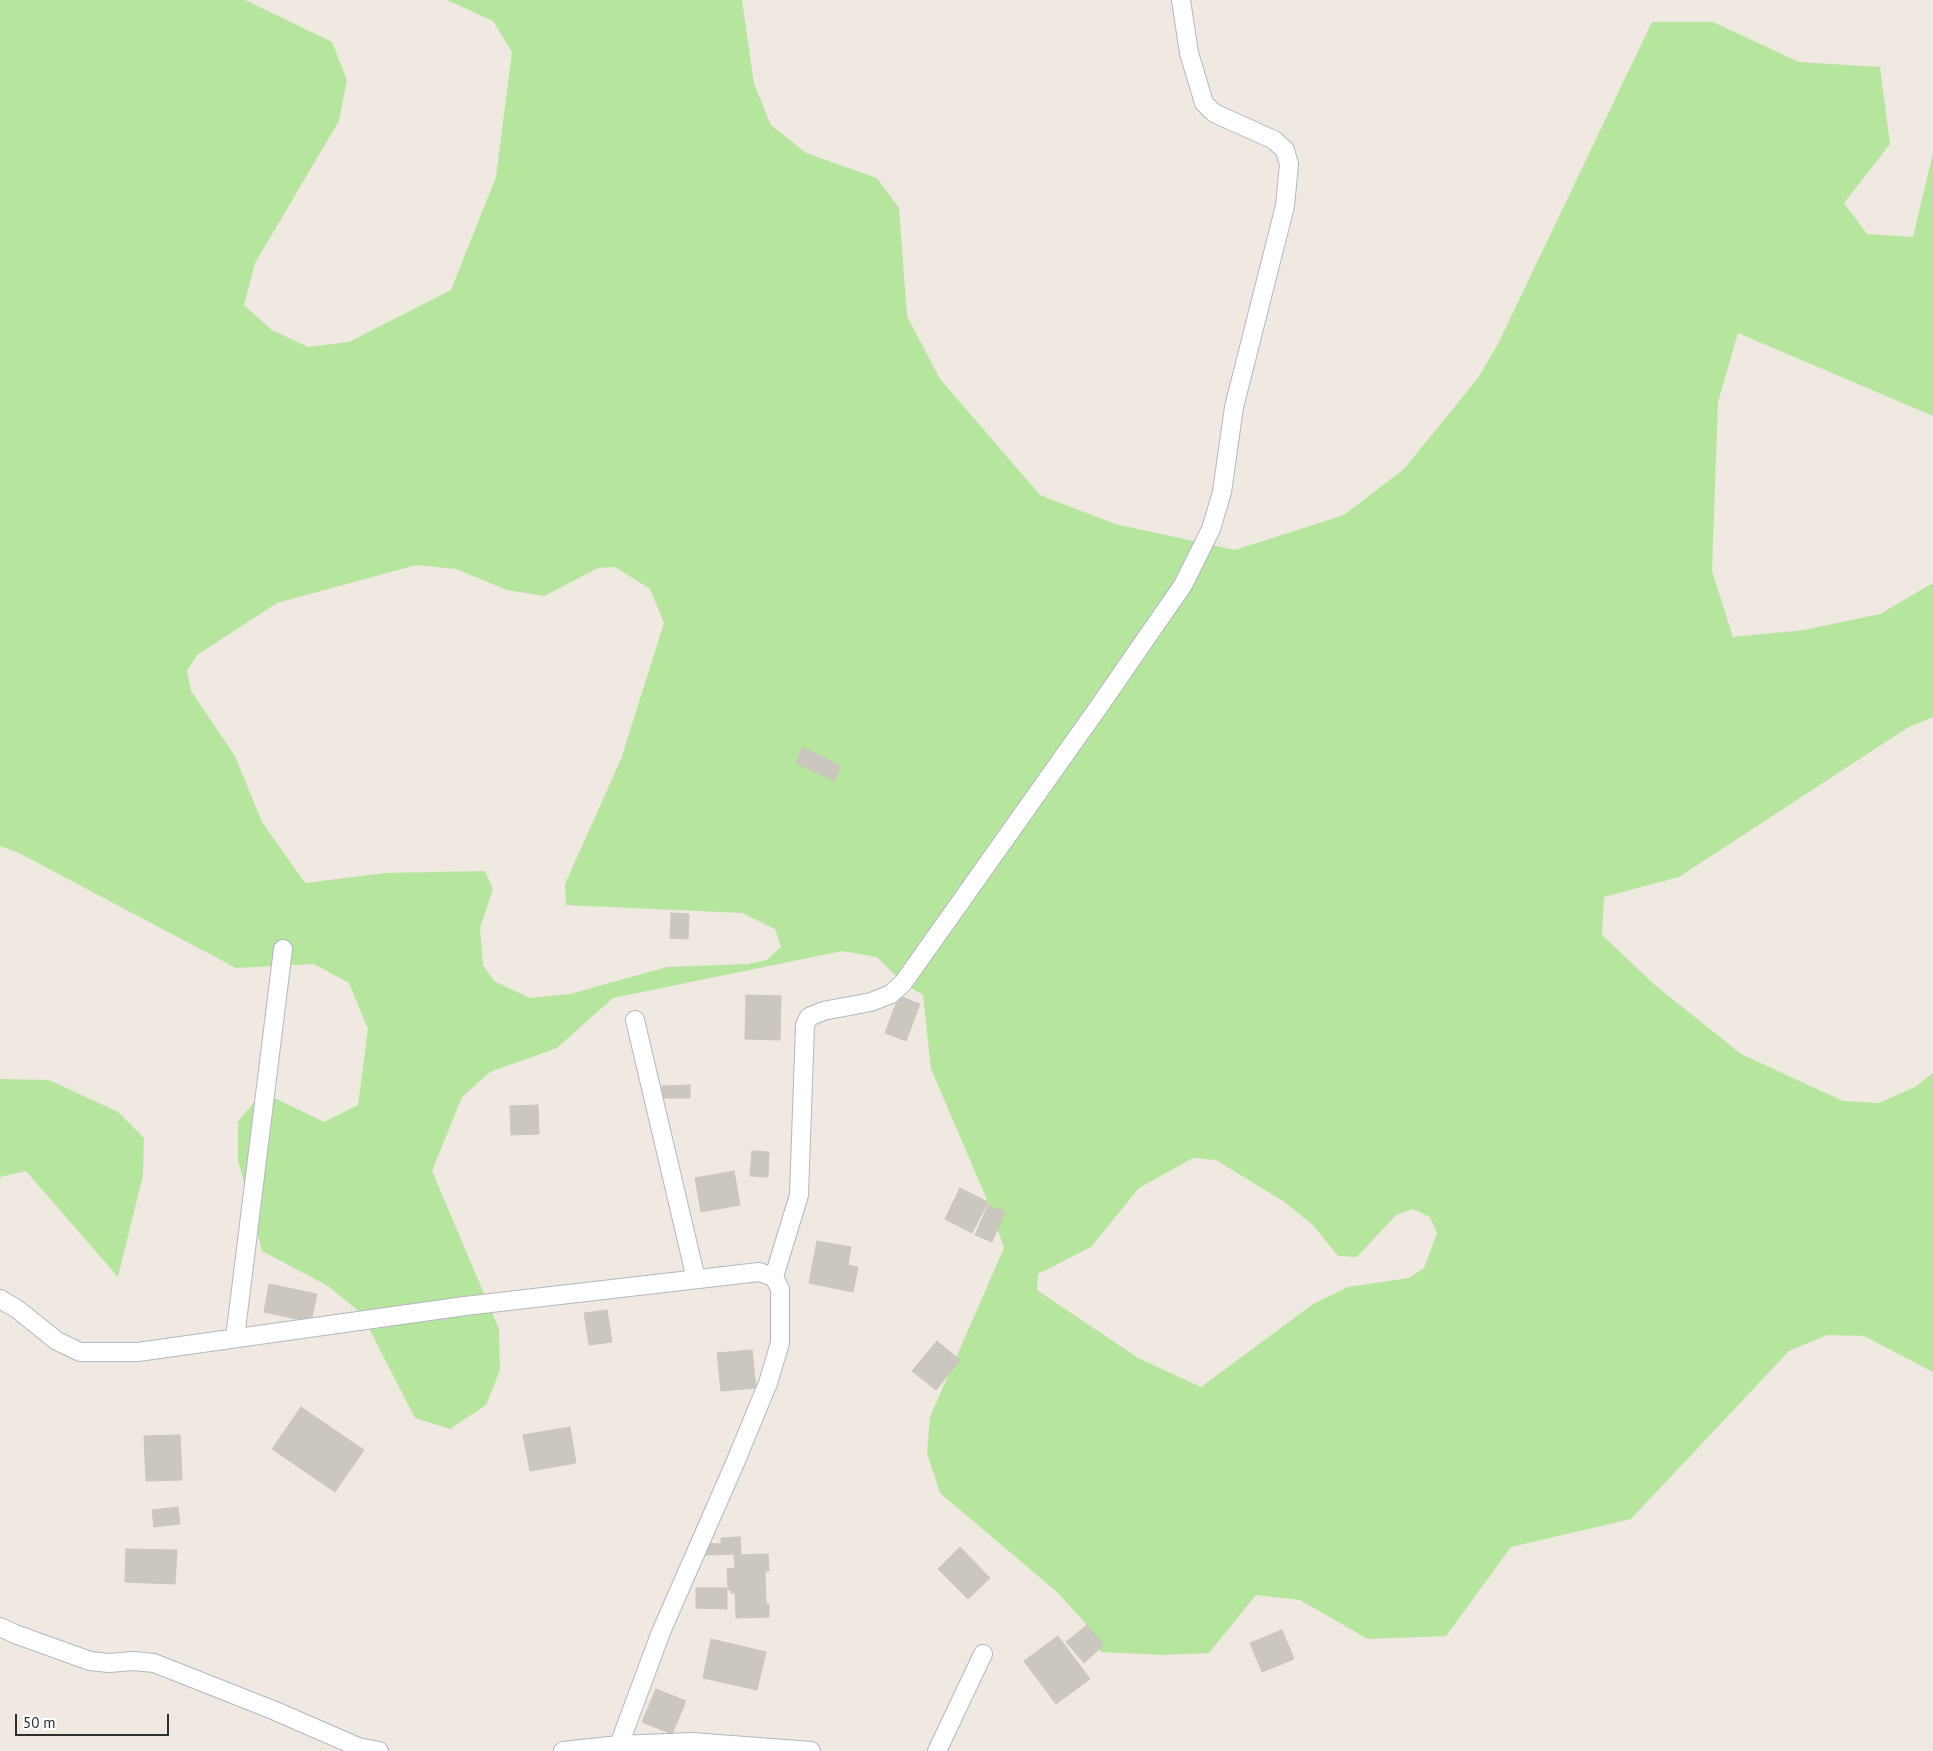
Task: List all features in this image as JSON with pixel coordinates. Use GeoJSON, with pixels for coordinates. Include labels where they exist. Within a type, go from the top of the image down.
{"type":"FeatureCollection","features":[{"type":"Feature","properties":{"kind":"street"},"geometry":{"type":"LineString","coordinates":[[619,1745],[660,1632],[735,1463],[768,1383],[780,1343],[780,1289],[774,1276],[799,1195],[805,1025],[809,1016],[823,1011],[871,1002],[891,994],[903,983],[1100,705],[1182,584],[1211,529],[1222,492],[1234,406],[1284,206],[1289,164],[1285,150],[1274,140],[1214,113],[1204,103],[1189,53],[1181,0]]}},
{"type":"Feature","properties":{"kind":"street"},"geometry":{"type":"LineString","coordinates":[[235,1338],[283,949]]}},
{"type":"Feature","properties":{"kind":"street"},"geometry":{"type":"LineString","coordinates":[[635,1020],[696,1279]]}},
{"type":"Feature","properties":{"kind":"street"},"geometry":{"type":"LineString","coordinates":[[0,1299],[17,1309],[57,1341],[80,1352],[138,1352],[465,1306],[759,1272],[774,1276]]}},
{"type":"Feature","properties":{"kind":"street"},"geometry":{"type":"LineString","coordinates":[[0,1627],[90,1661],[154,1663],[273,1710],[358,1747],[379,1751]]}},
{"type":"Feature","properties":{"kind":"street"},"geometry":{"type":"LineString","coordinates":[[937,1751],[983,1654]]}},
{"type":"Feature","properties":{"kind":"street"},"geometry":{"type":"LineString","coordinates":[[563,1751],[619,1745],[692,1742],[811,1751]]}},
{"type":"Feature","properties":{"kind":"green space"},"geometry":{"type":"Polygon","coordinates":[[[0,0],[245,0],[332,42],[347,80],[339,121],[255,263],[244,305],[272,330],[308,347],[349,342],[451,290],[496,177],[512,52],[493,21],[447,0],[742,0],[754,84],[771,125],[806,153],[877,178],[899,208],[907,316],[940,379],[1040,495],[1115,524],[1235,550],[1344,515],[1404,469],[1478,378],[1498,344],[1652,22],[1713,22],[1799,62],[1880,67],[1890,144],[1844,203],[1867,234],[1913,237],[1933,153],[1933,416],[1738,333],[1718,402],[1712,571],[1733,637],[1804,630],[1880,614],[1933,583],[1933,717],[1907,728],[1679,877],[1604,897],[1602,935],[1655,985],[1741,1054],[1843,1101],[1879,1103],[1915,1087],[1933,1073],[1933,1372],[1864,1336],[1827,1335],[1789,1351],[1631,1519],[1511,1547],[1446,1636],[1368,1639],[1300,1600],[1256,1595],[1209,1653],[1162,1655],[1101,1652],[1087,1625],[1057,1592],[940,1493],[927,1453],[930,1417],[1004,1248],[988,1202],[931,1069],[923,995],[903,983],[877,957],[842,951],[613,998],[557,1048],[490,1072],[462,1097],[432,1171],[499,1329],[500,1370],[486,1405],[450,1429],[415,1418],[361,1313],[328,1286],[262,1251],[238,1160],[238,1122],[262,1092],[324,1122],[358,1105],[368,1029],[349,983],[314,964],[236,968],[17,852],[0,846],[0,0]],[[416,565],[277,603],[197,655],[187,671],[191,691],[235,756],[262,822],[305,883],[385,873],[485,871],[493,889],[480,928],[483,965],[494,981],[530,998],[570,994],[667,967],[748,964],[767,960],[781,947],[775,929],[742,913],[566,905],[565,884],[621,759],[664,623],[650,589],[615,567],[598,568],[544,596],[507,590],[456,569],[416,565]],[[1193,1158],[1139,1188],[1091,1247],[1038,1274],[1037,1290],[1138,1358],[1201,1387],[1313,1304],[1348,1287],[1409,1278],[1424,1268],[1437,1233],[1430,1217],[1413,1209],[1396,1215],[1357,1257],[1338,1256],[1313,1225],[1283,1201],[1216,1160],[1193,1158]]]}},
{"type":"Feature","properties":{"kind":"green space"},"geometry":{"type":"Polygon","coordinates":[[[0,1079],[49,1080],[118,1112],[144,1138],[143,1175],[118,1277],[26,1171],[0,1177],[0,1079]]]}},
{"type":"Feature","properties":{"kind":"building"},"geometry":{"type":"Polygon","coordinates":[[[803,747],[841,766],[834,781],[796,763],[803,747]]]}},
{"type":"Feature","properties":{"kind":"building"},"geometry":{"type":"Polygon","coordinates":[[[671,913],[689,914],[688,939],[670,938],[671,913]]]}},
{"type":"Feature","properties":{"kind":"building"},"geometry":{"type":"Polygon","coordinates":[[[746,995],[781,996],[780,1040],[745,1039],[746,995]]]}},
{"type":"Feature","properties":{"kind":"building"},"geometry":{"type":"Polygon","coordinates":[[[899,996],[920,1004],[906,1041],[885,1033],[899,996]]]}},
{"type":"Feature","properties":{"kind":"building"},"geometry":{"type":"Polygon","coordinates":[[[690,1085],[690,1098],[662,1098],[662,1086],[690,1085]]]}},
{"type":"Feature","properties":{"kind":"building"},"geometry":{"type":"Polygon","coordinates":[[[538,1105],[539,1134],[511,1135],[510,1106],[538,1105]]]}},
{"type":"Feature","properties":{"kind":"building"},"geometry":{"type":"Polygon","coordinates":[[[752,1151],[769,1152],[768,1177],[750,1176],[752,1151]]]}},
{"type":"Feature","properties":{"kind":"building"},"geometry":{"type":"Polygon","coordinates":[[[734,1171],[740,1205],[701,1212],[695,1178],[734,1171]]]}},
{"type":"Feature","properties":{"kind":"building"},"geometry":{"type":"Polygon","coordinates":[[[960,1188],[988,1202],[972,1233],[945,1219],[960,1188]]]}},
{"type":"Feature","properties":{"kind":"building"},"geometry":{"type":"Polygon","coordinates":[[[988,1205],[1005,1212],[992,1242],[975,1235],[988,1205]]]}},
{"type":"Feature","properties":{"kind":"building"},"geometry":{"type":"Polygon","coordinates":[[[817,1241],[851,1247],[848,1265],[858,1267],[853,1292],[809,1283],[817,1241]]]}},
{"type":"Feature","properties":{"kind":"building"},"geometry":{"type":"Polygon","coordinates":[[[269,1284],[317,1294],[311,1322],[264,1312],[269,1284]]]}},
{"type":"Feature","properties":{"kind":"building"},"geometry":{"type":"Polygon","coordinates":[[[607,1310],[612,1342],[589,1345],[584,1313],[607,1310]]]}},
{"type":"Feature","properties":{"kind":"building"},"geometry":{"type":"Polygon","coordinates":[[[937,1341],[960,1360],[936,1390],[912,1371],[937,1341]]]}},
{"type":"Feature","properties":{"kind":"building"},"geometry":{"type":"Polygon","coordinates":[[[752,1350],[756,1388],[721,1391],[717,1353],[752,1350]]]}},
{"type":"Feature","properties":{"kind":"building"},"geometry":{"type":"Polygon","coordinates":[[[301,1407],[364,1450],[335,1492],[272,1449],[301,1407]]]}},
{"type":"Feature","properties":{"kind":"building"},"geometry":{"type":"Polygon","coordinates":[[[570,1427],[576,1463],[530,1471],[523,1435],[570,1427]]]}},
{"type":"Feature","properties":{"kind":"building"},"geometry":{"type":"Polygon","coordinates":[[[180,1435],[182,1480],[146,1481],[144,1436],[180,1435]]]}},
{"type":"Feature","properties":{"kind":"building"},"geometry":{"type":"Polygon","coordinates":[[[178,1507],[180,1524],[154,1527],[152,1510],[178,1507]]]}},
{"type":"Feature","properties":{"kind":"building"},"geometry":{"type":"Polygon","coordinates":[[[740,1537],[741,1554],[704,1555],[703,1543],[721,1544],[721,1538],[740,1537]]]}},
{"type":"Feature","properties":{"kind":"building"},"geometry":{"type":"Polygon","coordinates":[[[960,1547],[990,1578],[968,1599],[938,1569],[960,1547]]]}},
{"type":"Feature","properties":{"kind":"building"},"geometry":{"type":"Polygon","coordinates":[[[126,1549],[177,1550],[175,1584],[125,1582],[126,1549]]]}},
{"type":"Feature","properties":{"kind":"building"},"geometry":{"type":"Polygon","coordinates":[[[768,1554],[769,1571],[765,1571],[766,1604],[769,1604],[769,1617],[736,1618],[735,1593],[731,1593],[731,1590],[728,1590],[727,1569],[735,1568],[734,1555],[768,1554]]]}},
{"type":"Feature","properties":{"kind":"building"},"geometry":{"type":"Polygon","coordinates":[[[696,1588],[727,1588],[727,1609],[696,1608],[696,1588]]]}},
{"type":"Feature","properties":{"kind":"building"},"geometry":{"type":"Polygon","coordinates":[[[1087,1625],[1104,1645],[1084,1663],[1066,1642],[1087,1625]]]}},
{"type":"Feature","properties":{"kind":"building"},"geometry":{"type":"Polygon","coordinates":[[[1282,1630],[1294,1659],[1262,1672],[1250,1643],[1282,1630]]]}},
{"type":"Feature","properties":{"kind":"building"},"geometry":{"type":"Polygon","coordinates":[[[1058,1636],[1090,1679],[1056,1704],[1024,1661],[1058,1636]]]}},
{"type":"Feature","properties":{"kind":"building"},"geometry":{"type":"Polygon","coordinates":[[[711,1639],[766,1652],[757,1690],[703,1678],[711,1639]]]}},
{"type":"Feature","properties":{"kind":"building"},"geometry":{"type":"Polygon","coordinates":[[[656,1689],[686,1701],[672,1734],[642,1722],[656,1689]]]}}]}
